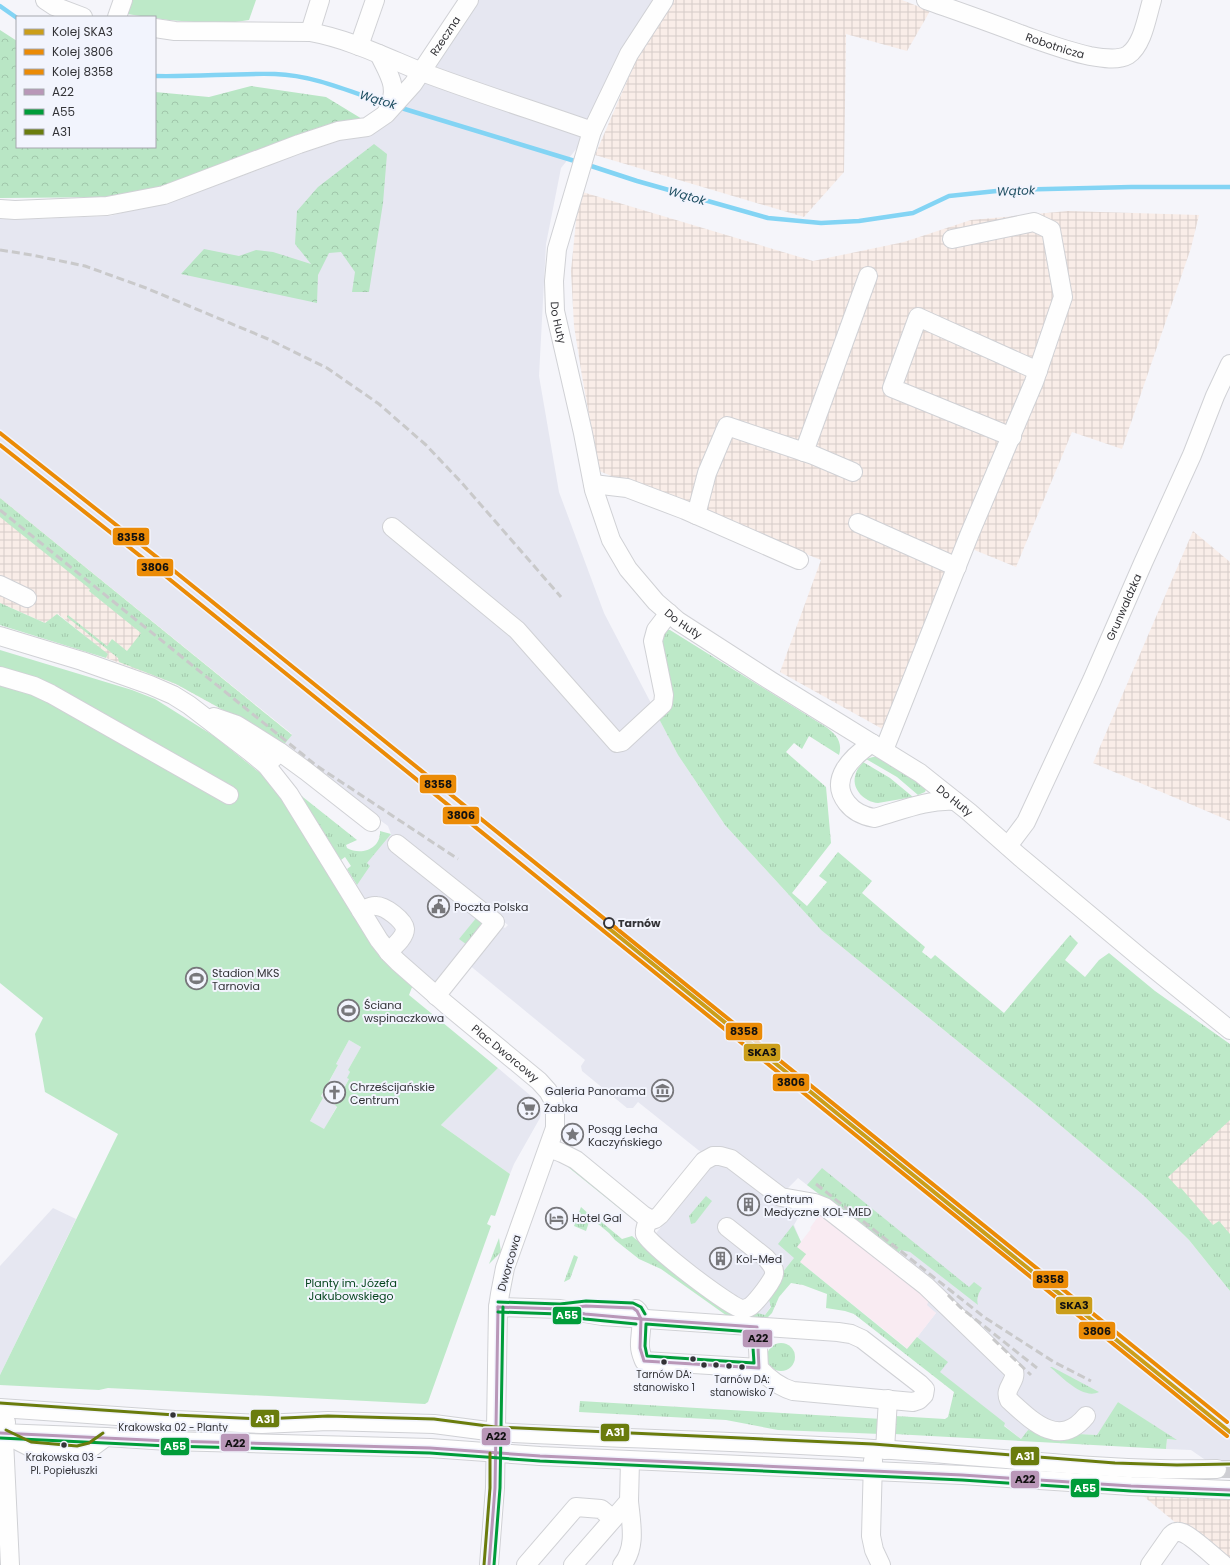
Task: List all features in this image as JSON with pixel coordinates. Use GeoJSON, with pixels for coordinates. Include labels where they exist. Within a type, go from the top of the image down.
{"type":"FeatureCollection","features":[{"type":"Feature","properties":{"kind":"street"},"geometry":{"type":"LineString","coordinates":[[45,0],[54,6],[80,16]]}},
{"type":"Feature","properties":{"kind":"street"},"geometry":{"type":"LineString","coordinates":[[117,16],[123,0]]}},
{"type":"Feature","properties":{"kind":"street"},"geometry":{"type":"LineString","coordinates":[[310,32],[320,0]]}},
{"type":"Feature","properties":{"kind":"street"},"geometry":{"type":"LineString","coordinates":[[359,46],[375,0]]}},
{"type":"Feature","properties":{"kind":"street","name":"Rzeczna"},"geometry":{"type":"LineString","coordinates":[[0,209],[15,210],[107,206],[164,195],[299,144],[338,131],[368,127],[386,114],[422,72],[469,0]]}},
{"type":"Feature","properties":{"kind":"street","name":"Do Huty"},"geometry":{"type":"LineString","coordinates":[[664,0],[629,54],[592,131],[557,249],[554,281],[555,310],[593,484],[600,511],[611,540],[628,568],[656,602],[669,613],[697,635],[920,773],[1142,960],[1230,1030]]}},
{"type":"Feature","properties":{"kind":"street","name":"Robotnicza"},"geometry":{"type":"LineString","coordinates":[[926,0],[1051,44],[1090,56],[1115,58],[1127,56],[1133,52],[1142,33],[1152,0]]}},
{"type":"Feature","properties":{"kind":"street"},"geometry":{"type":"LineString","coordinates":[[156,28],[174,31],[310,32],[321,34],[359,46],[422,72],[592,131]]}},
{"type":"Feature","properties":{"kind":"street"},"geometry":{"type":"LineString","coordinates":[[379,54],[392,81],[392,97],[386,114]]}},
{"type":"Feature","properties":{"kind":"street"},"geometry":{"type":"LineString","coordinates":[[952,239],[1034,222],[1051,230],[1063,297],[1038,371],[1012,436],[957,567],[878,746],[854,758],[841,777],[839,788],[841,796],[856,812],[867,817],[874,818],[923,804],[943,800],[955,801]]}},
{"type":"Feature","properties":{"kind":"street"},"geometry":{"type":"LineString","coordinates":[[804,452],[868,276]]}},
{"type":"Feature","properties":{"kind":"street"},"geometry":{"type":"LineString","coordinates":[[1012,436],[892,388],[918,317],[1038,371]]}},
{"type":"Feature","properties":{"kind":"street","name":"Grunwaldzka"},"geometry":{"type":"LineString","coordinates":[[1008,846],[1026,822],[1089,687],[1192,455],[1215,396],[1230,364]]}},
{"type":"Feature","properties":{"kind":"street"},"geometry":{"type":"LineString","coordinates":[[696,515],[707,473],[727,426],[804,452],[852,472]]}},
{"type":"Feature","properties":{"kind":"street"},"geometry":{"type":"LineString","coordinates":[[593,484],[627,488],[696,515],[800,560]]}},
{"type":"Feature","properties":{"kind":"street"},"geometry":{"type":"LineString","coordinates":[[858,523],[957,567]]}},
{"type":"Feature","properties":{"kind":"street"},"geometry":{"type":"LineString","coordinates":[[392,527],[517,630],[617,743],[622,742],[662,704],[664,695],[653,641],[656,630],[669,613]]}},
{"type":"Feature","properties":{"kind":"street"},"geometry":{"type":"LineString","coordinates":[[0,586],[27,598]]}},
{"type":"Feature","properties":{"kind":"street"},"geometry":{"type":"LineString","coordinates":[[0,636],[88,663],[150,685],[173,695],[202,714],[223,719],[237,725],[280,752],[371,822]]}},
{"type":"Feature","properties":{"kind":"street"},"geometry":{"type":"LineString","coordinates":[[0,676],[34,686],[57,697],[228,795]]}},
{"type":"Feature","properties":{"kind":"street","name":"Plac Dworcowy"},"geometry":{"type":"LineString","coordinates":[[202,714],[266,766],[299,810],[361,912],[388,952],[436,996],[539,1081],[548,1091],[553,1100],[555,1111],[555,1128],[549,1148]]}},
{"type":"Feature","properties":{"kind":"street"},"geometry":{"type":"LineString","coordinates":[[266,766],[280,752]]}},
{"type":"Feature","properties":{"kind":"street"},"geometry":{"type":"LineString","coordinates":[[397,844],[494,922],[436,996]]}},
{"type":"Feature","properties":{"kind":"street"},"geometry":{"type":"LineString","coordinates":[[361,912],[371,906],[381,907],[396,916],[402,923],[405,930],[403,936],[388,952]]}},
{"type":"Feature","properties":{"kind":"street"},"geometry":{"type":"LineString","coordinates":[[549,1148],[576,1160],[649,1219],[655,1219],[660,1215],[696,1170],[708,1158],[720,1156],[731,1159],[781,1197],[808,1201],[825,1207],[926,1286],[1014,1371],[1014,1378],[1007,1395],[1009,1400],[1041,1427],[1056,1432],[1063,1432],[1073,1428],[1086,1416]]}},
{"type":"Feature","properties":{"kind":"street","name":"Dworcowa"},"geometry":{"type":"LineString","coordinates":[[489,1565],[495,1488],[498,1307],[505,1268],[549,1148]]}},
{"type":"Feature","properties":{"kind":"street"},"geometry":{"type":"LineString","coordinates":[[649,1219],[645,1234],[655,1245],[710,1289],[740,1308],[747,1308],[773,1278],[774,1271],[766,1258],[727,1227]]}},
{"type":"Feature","properties":{"kind":"street"},"geometry":{"type":"LineString","coordinates":[[498,1307],[560,1309],[596,1315],[641,1319],[851,1334],[862,1339],[925,1389],[924,1395],[916,1401],[888,1400],[792,1391],[785,1389],[772,1381],[759,1368],[644,1361],[641,1354],[640,1345],[641,1319]]}},
{"type":"Feature","properties":{"kind":"street"},"geometry":{"type":"LineString","coordinates":[[757,1327],[759,1368]]}},
{"type":"Feature","properties":{"kind":"street"},"geometry":{"type":"LineString","coordinates":[[881,1565],[874,1550],[871,1536],[872,1471],[879,1449],[888,1400]]}},
{"type":"Feature","properties":{"kind":"street"},"geometry":{"type":"LineString","coordinates":[[10,1565],[2,1433],[4,1409],[262,1424],[328,1421],[434,1424],[495,1432],[879,1449],[1115,1468],[1176,1470],[1217,1468]]}},
{"type":"Feature","properties":{"kind":"street"},"geometry":{"type":"LineString","coordinates":[[2,1433],[168,1441],[430,1448],[630,1461],[872,1471],[1131,1486],[1230,1490]]}},
{"type":"Feature","properties":{"kind":"street"},"geometry":{"type":"LineString","coordinates":[[622,1565],[627,1557],[632,1542],[629,1501],[630,1461]]}},
{"type":"Feature","properties":{"kind":"street"},"geometry":{"type":"LineString","coordinates":[[573,1565],[629,1501]]}},
{"type":"Feature","properties":{"kind":"street"},"geometry":{"type":"LineString","coordinates":[[526,1565],[576,1507],[601,1509],[613,1519]]}},
{"type":"Feature","properties":{"kind":"street"},"geometry":{"type":"LineString","coordinates":[[1150,1565],[1174,1532],[1183,1533],[1191,1538],[1224,1565]]}},
{"type":"Feature","properties":{"kind":"shaded area"},"geometry":{"type":"Polygon","coordinates":[[[468,0],[673,0],[581,143],[561,168],[546,244],[539,376],[559,492],[604,613],[678,755],[725,825],[821,930],[1041,1109],[1143,1195],[1189,1240],[1230,1291],[1230,1477],[1191,1450],[1166,1449],[1167,1439],[1176,1440],[1118,1402],[1097,1435],[1078,1434],[1062,1437],[1028,1430],[1021,1439],[908,1349],[936,1313],[926,1305],[929,1300],[829,1202],[798,1178],[786,1190],[702,1153],[638,1102],[633,1108],[627,1108],[582,1071],[581,1066],[585,1060],[468,964],[498,930],[500,931],[503,927],[505,928],[508,925],[485,907],[485,923],[433,986],[404,962],[355,886],[357,884],[348,871],[391,834],[388,826],[282,748],[292,734],[0,498],[0,216],[34,219],[110,216],[183,197],[267,167],[293,118],[371,126],[468,0]]]}},
{"type":"Feature","properties":{"kind":"shaded area"},"geometry":{"type":"Polygon","coordinates":[[[673,0],[902,0],[930,11],[907,51],[846,34],[844,172],[804,217],[595,155],[640,51],[673,0]]]}},
{"type":"Feature","properties":{"kind":"shaded area"},"geometry":{"type":"Polygon","coordinates":[[[579,191],[813,261],[904,242],[971,220],[1068,211],[1199,215],[1191,248],[1122,449],[1072,432],[1016,567],[972,549],[895,736],[780,672],[821,560],[599,471],[574,326],[571,271],[579,191]]]}},
{"type":"Feature","properties":{"kind":"shaded area"},"geometry":{"type":"Polygon","coordinates":[[[0,498],[292,735],[270,740],[225,711],[176,684],[106,658],[107,654],[58,614],[45,623],[0,603],[0,498]]]}},
{"type":"Feature","properties":{"kind":"shaded area"},"geometry":{"type":"Polygon","coordinates":[[[1193,531],[1230,562],[1230,821],[1093,763],[1193,531]]]}},
{"type":"Feature","properties":{"kind":"shaded area"},"geometry":{"type":"Polygon","coordinates":[[[349,1040],[361,1047],[348,1070],[350,1072],[349,1079],[324,1130],[310,1121],[323,1098],[321,1097],[349,1040]]]}},
{"type":"Feature","properties":{"kind":"shaded area"},"geometry":{"type":"Polygon","coordinates":[[[498,1068],[537,1101],[541,1111],[540,1118],[510,1174],[441,1125],[498,1068]]]}},
{"type":"Feature","properties":{"kind":"shaded area"},"geometry":{"type":"Polygon","coordinates":[[[1230,1116],[1230,1242],[1164,1177],[1230,1116]]]}},
{"type":"Feature","properties":{"kind":"shaded area"},"geometry":{"type":"Polygon","coordinates":[[[715,1162],[734,1166],[798,1218],[794,1225],[801,1242],[797,1247],[800,1262],[765,1315],[735,1317],[645,1247],[709,1167],[715,1162]]]}},
{"type":"Feature","properties":{"kind":"shaded area"},"geometry":{"type":"Polygon","coordinates":[[[53,1208],[76,1219],[0,1375],[0,1266],[53,1208]]]}},
{"type":"Feature","properties":{"kind":"shaded area"},"geometry":{"type":"Polygon","coordinates":[[[822,1211],[929,1300],[927,1305],[936,1313],[908,1349],[800,1262],[797,1247],[811,1229],[810,1228],[822,1211]]]}},
{"type":"Feature","properties":{"kind":"shaded area"},"geometry":{"type":"Polygon","coordinates":[[[1131,1486],[1230,1490],[1230,1565],[1227,1565],[1131,1486]]]}},
{"type":"Feature","properties":{"kind":"green space"},"geometry":{"type":"Polygon","coordinates":[[[131,0],[256,0],[249,20],[222,24],[168,20],[156,18],[156,16],[127,14],[131,0]]]}},
{"type":"Feature","properties":{"kind":"green space"},"geometry":{"type":"Polygon","coordinates":[[[0,30],[16,40],[16,148],[156,148],[156,92],[209,97],[251,86],[326,97],[372,125],[215,174],[118,197],[0,198],[0,30]]]}},
{"type":"Feature","properties":{"kind":"green space"},"geometry":{"type":"Polygon","coordinates":[[[374,144],[387,154],[383,203],[369,292],[352,292],[355,272],[341,252],[329,253],[318,275],[317,303],[181,274],[204,249],[239,256],[256,250],[273,252],[311,264],[295,244],[297,211],[318,187],[374,144]]]}},
{"type":"Feature","properties":{"kind":"green space"},"geometry":{"type":"Polygon","coordinates":[[[0,498],[292,735],[282,747],[225,711],[176,684],[119,662],[118,658],[67,617],[68,615],[107,646],[112,639],[127,651],[141,633],[89,591],[90,589],[0,517],[0,498]]]}},
{"type":"Feature","properties":{"kind":"green space"},"geometry":{"type":"Polygon","coordinates":[[[0,603],[45,623],[57,614],[108,654],[106,658],[0,625],[0,603]]]}},
{"type":"Feature","properties":{"kind":"green space"},"geometry":{"type":"Polygon","coordinates":[[[666,630],[670,630],[826,727],[833,732],[838,739],[840,746],[839,755],[809,736],[802,749],[794,743],[786,752],[826,787],[831,843],[792,893],[807,906],[827,882],[819,876],[838,852],[872,881],[862,893],[925,947],[922,952],[931,959],[935,955],[1004,1013],[1070,935],[1078,943],[1065,960],[1085,977],[1099,960],[1109,953],[1155,991],[1230,1044],[1230,1120],[1168,1177],[1179,1189],[1181,1188],[1213,1225],[1219,1221],[1230,1234],[1230,1291],[1189,1240],[1143,1195],[1041,1109],[821,930],[725,825],[678,755],[658,717],[660,636],[666,630]]]}},
{"type":"Feature","properties":{"kind":"green space","name":"Planty im. Józefa Jakubowskiego"},"geometry":{"type":"Polygon","coordinates":[[[0,650],[132,690],[155,699],[214,736],[275,785],[369,935],[381,958],[414,982],[409,995],[498,1068],[441,1125],[510,1174],[495,1216],[491,1215],[487,1224],[491,1226],[428,1402],[425,1404],[108,1388],[99,1390],[0,1385],[0,1375],[118,1134],[45,1092],[35,1034],[43,1018],[0,983],[0,650]],[[349,1040],[336,1064],[338,1065],[321,1096],[323,1098],[310,1121],[324,1129],[337,1107],[335,1105],[349,1079],[347,1078],[350,1072],[348,1070],[361,1047],[349,1040]]]}},
{"type":"Feature","properties":{"kind":"green space"},"geometry":{"type":"Polygon","coordinates":[[[879,757],[927,787],[925,792],[918,795],[897,777],[866,759],[879,757]]]}},
{"type":"Feature","properties":{"kind":"green space"},"geometry":{"type":"Polygon","coordinates":[[[863,762],[890,778],[913,797],[878,803],[863,797],[857,789],[855,779],[857,770],[863,762]]]}},
{"type":"Feature","properties":{"kind":"green space"},"geometry":{"type":"Polygon","coordinates":[[[289,786],[357,840],[346,845],[347,848],[364,851],[374,846],[379,837],[380,831],[391,834],[367,863],[370,866],[357,885],[347,869],[351,866],[345,857],[341,860],[289,786]]]}},
{"type":"Feature","properties":{"kind":"green space"},"geometry":{"type":"Polygon","coordinates":[[[477,917],[485,923],[470,947],[459,939],[477,917]]]}},
{"type":"Feature","properties":{"kind":"green space"},"geometry":{"type":"Polygon","coordinates":[[[568,1167],[572,1168],[637,1219],[635,1221],[568,1167]]]}},
{"type":"Feature","properties":{"kind":"green space"},"geometry":{"type":"Polygon","coordinates":[[[822,1168],[969,1287],[974,1282],[982,1288],[977,1300],[978,1305],[910,1252],[901,1250],[899,1254],[807,1185],[822,1168]]]}},
{"type":"Feature","properties":{"kind":"green space"},"geometry":{"type":"Polygon","coordinates":[[[706,1196],[712,1201],[695,1223],[691,1224],[689,1216],[706,1196]]]}},
{"type":"Feature","properties":{"kind":"green space"},"geometry":{"type":"Polygon","coordinates":[[[581,1207],[591,1216],[586,1231],[574,1226],[581,1207]]]}},
{"type":"Feature","properties":{"kind":"green space"},"geometry":{"type":"Polygon","coordinates":[[[593,1215],[622,1239],[632,1236],[645,1247],[750,1311],[765,1315],[771,1307],[767,1292],[794,1258],[778,1244],[793,1225],[801,1242],[797,1247],[806,1254],[800,1262],[907,1349],[917,1337],[948,1362],[940,1372],[1005,1423],[1004,1426],[1021,1439],[1028,1430],[1062,1437],[1078,1434],[1097,1435],[1118,1402],[1177,1440],[1167,1439],[1166,1449],[894,1434],[895,1416],[945,1419],[948,1417],[954,1392],[854,1314],[826,1308],[827,1294],[803,1285],[791,1283],[779,1297],[772,1313],[767,1318],[738,1320],[730,1318],[661,1269],[639,1259],[592,1219],[593,1215]]]}},
{"type":"Feature","properties":{"kind":"green space"},"geometry":{"type":"Polygon","coordinates":[[[499,1238],[501,1252],[489,1264],[499,1238]]]}},
{"type":"Feature","properties":{"kind":"green space"},"geometry":{"type":"Polygon","coordinates":[[[574,1255],[578,1257],[570,1279],[564,1282],[574,1255]]]}},
{"type":"Feature","properties":{"kind":"green space"},"geometry":{"type":"Polygon","coordinates":[[[781,1343],[791,1347],[795,1357],[791,1367],[781,1371],[771,1367],[767,1357],[771,1347],[781,1343]]]}},
{"type":"Feature","properties":{"kind":"green space"},"geometry":{"type":"Polygon","coordinates":[[[1050,1367],[1099,1392],[1093,1394],[1080,1390],[1050,1367]]]}},
{"type":"Feature","properties":{"kind":"green space"},"geometry":{"type":"Polygon","coordinates":[[[580,1401],[882,1419],[881,1434],[778,1430],[726,1420],[579,1412],[580,1401]]]}},
{"type":"Feature","properties":{"kind":"waterway","name":"Wątok"},"geometry":{"type":"LineString","coordinates":[[0,6],[16,17]]}},
{"type":"Feature","properties":{"kind":"waterway","name":"Wątok"},"geometry":{"type":"LineString","coordinates":[[156,76],[260,74],[289,75],[303,77],[332,85],[387,104]]}},
{"type":"Feature","properties":{"kind":"waterway","name":"Wątok"},"geometry":{"type":"LineString","coordinates":[[398,107],[578,162]]}},
{"type":"Feature","properties":{"kind":"waterway","name":"Wątok"},"geometry":{"type":"LineString","coordinates":[[585,164],[637,181],[768,218],[821,223],[859,221],[913,213],[949,196],[1006,190],[1131,187],[1230,187]]}},
{"type":"Feature","properties":{"kind":"tunnel"},"geometry":{"type":"LineString","coordinates":[[1217,1469],[1230,1469]]}},
{"type":"Feature","properties":{"kind":"railway"},"geometry":{"type":"LineString","coordinates":[[0,250],[85,266],[146,288],[268,339],[327,368],[379,404],[426,445],[461,482],[561,597]]}},
{"type":"Feature","properties":{"kind":"railway"},"geometry":{"type":"LineString","coordinates":[[0,510],[317,766],[458,859]]}},
{"type":"Feature","properties":{"kind":"railway"},"geometry":{"type":"LineString","coordinates":[[816,1184],[984,1317],[1054,1362],[1091,1381]]}},
{"type":"Feature","properties":{"kind":"railway"},"geometry":{"type":"LineString","coordinates":[[948,1295],[960,1307],[1037,1368]]}},
{"type":"Feature","properties":{"kind":"railway"},"geometry":{"type":"LineString","coordinates":[[993,1339],[1031,1375]]}},
{"type":"Feature","properties":{"kind":"rail line","name":"8358"},"geometry":{"type":"LineString","coordinates":[[0,433],[168,566],[1227,1422]]}},
{"type":"Feature","properties":{"kind":"rail line","name":"3806"},"geometry":{"type":"LineString","coordinates":[[0,445],[163,574],[1227,1436]]}},
{"type":"Feature","properties":{"kind":"rail line","name":"SKA3"},"geometry":{"type":"LineString","coordinates":[[606,926],[1230,1432]]}},
{"type":"Feature","properties":{"kind":"transit line","name":"A55"},"geometry":{"type":"LineString","coordinates":[[498,1302],[560,1304],[586,1301],[633,1303],[641,1307],[645,1314]]}},
{"type":"Feature","properties":{"kind":"transit line","name":"A22"},"geometry":{"type":"LineString","coordinates":[[560,1309],[586,1306],[633,1308],[637,1311],[641,1319]]}},
{"type":"Feature","properties":{"kind":"transit line","name":"A22"},"geometry":{"type":"LineString","coordinates":[[498,1307],[560,1309]]}},
{"type":"Feature","properties":{"kind":"transit line","name":"A22"},"geometry":{"type":"LineString","coordinates":[[489,1565],[495,1488],[498,1307]]}},
{"type":"Feature","properties":{"kind":"transit line","name":"A55"},"geometry":{"type":"LineString","coordinates":[[494,1565],[500,1488],[503,1307]]}},
{"type":"Feature","properties":{"kind":"transit line","name":"A22"},"geometry":{"type":"LineString","coordinates":[[560,1309],[585,1314],[641,1319]]}},
{"type":"Feature","properties":{"kind":"transit line","name":"A55"},"geometry":{"type":"LineString","coordinates":[[498,1312],[559,1314],[585,1319],[636,1324]]}},
{"type":"Feature","properties":{"kind":"transit line","name":"A22"},"geometry":{"type":"LineString","coordinates":[[641,1319],[757,1327],[759,1368],[644,1361],[640,1348],[641,1319]]}},
{"type":"Feature","properties":{"kind":"transit line","name":"A55"},"geometry":{"type":"LineString","coordinates":[[646,1324],[752,1332],[754,1363],[647,1356],[645,1346],[646,1324]]}},
{"type":"Feature","properties":{"kind":"transit line","name":"A31"},"geometry":{"type":"LineString","coordinates":[[0,1403],[175,1415],[262,1419],[328,1416],[434,1419],[495,1427],[873,1444],[1115,1463],[1177,1465],[1230,1464]]}},
{"type":"Feature","properties":{"kind":"transit line","name":"A31"},"geometry":{"type":"LineString","coordinates":[[6,1430],[31,1442],[77,1446],[89,1443],[103,1433]]}},
{"type":"Feature","properties":{"kind":"transit line","name":"A22"},"geometry":{"type":"LineString","coordinates":[[0,1433],[168,1441],[430,1448],[540,1456],[962,1475],[1131,1486],[1230,1490]]}},
{"type":"Feature","properties":{"kind":"transit line","name":"A55"},"geometry":{"type":"LineString","coordinates":[[0,1438],[168,1446],[430,1453],[540,1461],[962,1480],[1131,1491],[1230,1495]]}},
{"type":"Feature","properties":{"kind":"transit line","name":"A31"},"geometry":{"type":"LineString","coordinates":[[484,1565],[490,1488],[490,1453]]}},
{"type":"Feature","properties":{"kind":"place","name":"Poczta Polska"},"geometry":{"type":"Point","coordinates":[438,907]}},
{"type":"Feature","properties":{"kind":"place","name":"Tarnów"},"geometry":{"type":"Point","coordinates":[609,923]}},
{"type":"Feature","properties":{"kind":"place","name":"Stadion MKS Tarnovia"},"geometry":{"type":"Point","coordinates":[196,979]}},
{"type":"Feature","properties":{"kind":"place","name":"Ściana wspinaczkowa"},"geometry":{"type":"Point","coordinates":[348,1011]}},
{"type":"Feature","properties":{"kind":"place","name":"Galeria Panorama"},"geometry":{"type":"Point","coordinates":[662,1091]}},
{"type":"Feature","properties":{"kind":"place","name":"Chrześcijańskie Centrum"},"geometry":{"type":"Point","coordinates":[335,1093]}},
{"type":"Feature","properties":{"kind":"place","name":"Żabka"},"geometry":{"type":"Point","coordinates":[528,1108]}},
{"type":"Feature","properties":{"kind":"place","name":"Posąg Lecha Kaczyńskiego"},"geometry":{"type":"Point","coordinates":[572,1135]}},
{"type":"Feature","properties":{"kind":"place","name":"Centrum Medyczne KOL-MED"},"geometry":{"type":"Point","coordinates":[748,1205]}},
{"type":"Feature","properties":{"kind":"place","name":"Hotel Gal"},"geometry":{"type":"Point","coordinates":[557,1218]}},
{"type":"Feature","properties":{"kind":"place","name":"Kol-Med"},"geometry":{"type":"Point","coordinates":[720,1259]}},
{"type":"Feature","properties":{"kind":"place","name":"Tarnów DA: stanowisko 1"},"geometry":{"type":"Point","coordinates":[664,1362]}},
{"type":"Feature","properties":{"kind":"place","name":"Tarnów DA: stanowisko 7"},"geometry":{"type":"Point","coordinates":[742,1367]}},
{"type":"Feature","properties":{"kind":"place","name":"Krakowska 02 - Planty"},"geometry":{"type":"Point","coordinates":[173,1415]}},
{"type":"Feature","properties":{"kind":"place","name":"Krakowska 03 - Pl. Popiełuszki"},"geometry":{"type":"Point","coordinates":[64,1445]}}]}
